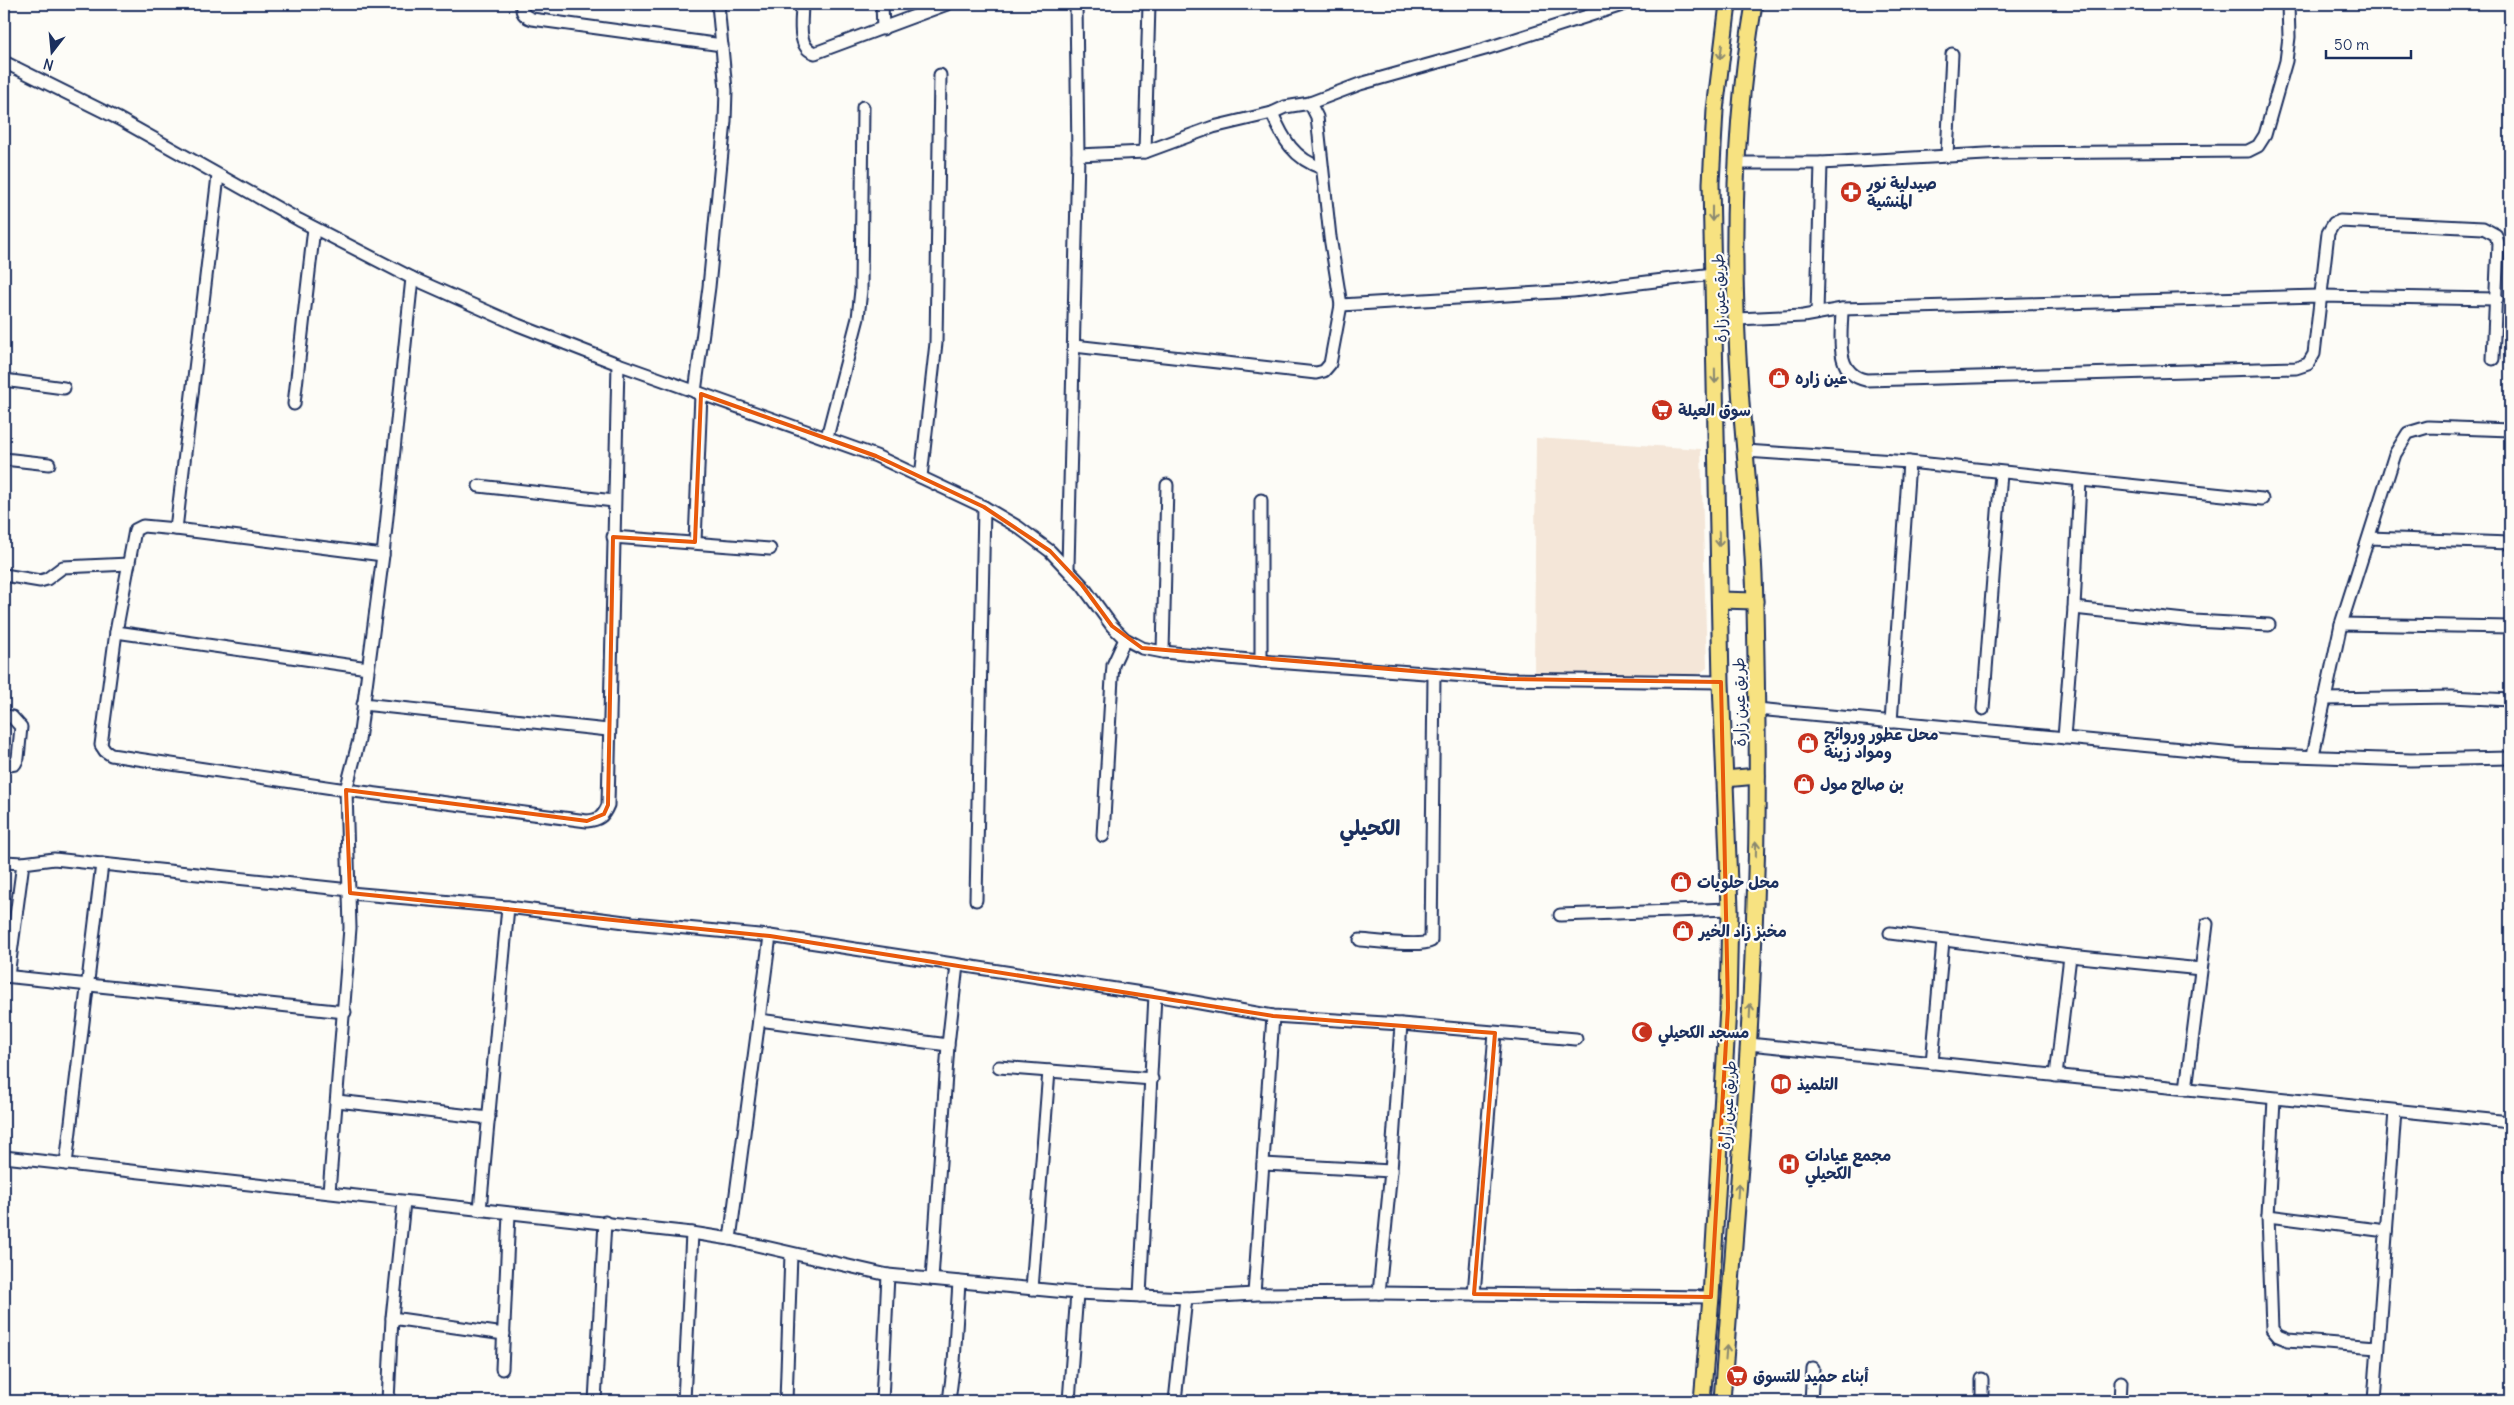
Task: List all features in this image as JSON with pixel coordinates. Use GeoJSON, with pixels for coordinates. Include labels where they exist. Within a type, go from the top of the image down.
{"type":"FeatureCollection","features":[{"type":"Feature","properties":{"kind":"main road","name":"طريق عين زارة"},"geometry":{"type":"LineString","coordinates":[[1702,1401],[1711,1296],[1728,1008],[1730,909],[1721,682],[1712,149],[1719,68],[1728,4]]}},
{"type":"Feature","properties":{"kind":"main road","name":"طريق عين زارة"},"geometry":{"type":"LineString","coordinates":[[1722,1401],[1749,1044],[1756,899],[1757,709],[1755,600],[1737,319],[1734,229],[1736,163],[1743,73],[1754,4]]}},
{"type":"Feature","properties":{"kind":"main road"},"geometry":{"type":"LineString","coordinates":[[1720,600],[1755,600]]}},
{"type":"Feature","properties":{"kind":"main road"},"geometry":{"type":"LineString","coordinates":[[1726,779],[1757,776]]}},
{"type":"Feature","properties":{"kind":"street"},"geometry":{"type":"LineString","coordinates":[[522,4],[521,10],[524,16],[532,19],[722,45]]}},
{"type":"Feature","properties":{"kind":"street"},"geometry":{"type":"LineString","coordinates":[[694,542],[698,393],[725,121],[726,90],[718,4]]}},
{"type":"Feature","properties":{"kind":"street"},"geometry":{"type":"LineString","coordinates":[[802,4],[803,44],[809,51],[815,53],[948,4]]}},
{"type":"Feature","properties":{"kind":"street"},"geometry":{"type":"LineString","coordinates":[[882,4],[883,29]]}},
{"type":"Feature","properties":{"kind":"street"},"geometry":{"type":"LineString","coordinates":[[1068,568],[1078,154],[1076,4]]}},
{"type":"Feature","properties":{"kind":"street"},"geometry":{"type":"LineString","coordinates":[[1145,152],[1149,4]]}},
{"type":"Feature","properties":{"kind":"street"},"geometry":{"type":"LineString","coordinates":[[1078,154],[1145,152],[1213,127],[1272,113],[1286,107],[1310,103],[1360,84],[1485,49],[1625,4]]}},
{"type":"Feature","properties":{"kind":"street"},"geometry":{"type":"LineString","coordinates":[[1736,163],[1822,163],[1947,155],[2248,151],[2258,146],[2265,135],[2286,62],[2289,37],[2288,4]]}},
{"type":"Feature","properties":{"kind":"street"},"geometry":{"type":"LineString","coordinates":[[1947,155],[1952,54]]}},
{"type":"Feature","properties":{"kind":"street"},"geometry":{"type":"LineString","coordinates":[[4,62],[119,119],[218,176],[412,278],[518,325],[618,364],[826,437],[921,477],[984,507],[1018,527],[1068,568],[1112,626],[1126,639],[1142,648],[1163,652],[1434,675],[1534,680],[1721,682]]}},
{"type":"Feature","properties":{"kind":"street"},"geometry":{"type":"LineString","coordinates":[[921,477],[936,343],[940,75]]}},
{"type":"Feature","properties":{"kind":"street"},"geometry":{"type":"LineString","coordinates":[[1074,346],[1316,372],[1324,371],[1330,364],[1341,306],[1330,237],[1317,117],[1310,103]]}},
{"type":"Feature","properties":{"kind":"street"},"geometry":{"type":"LineString","coordinates":[[826,437],[858,318],[862,290],[863,106]]}},
{"type":"Feature","properties":{"kind":"street"},"geometry":{"type":"LineString","coordinates":[[1272,113],[1283,139],[1307,163],[1322,168]]}},
{"type":"Feature","properties":{"kind":"street"},"geometry":{"type":"LineString","coordinates":[[1818,313],[1822,163]]}},
{"type":"Feature","properties":{"kind":"street"},"geometry":{"type":"LineString","coordinates":[[176,529],[218,176]]}},
{"type":"Feature","properties":{"kind":"street"},"geometry":{"type":"LineString","coordinates":[[1842,309],[1843,361],[1848,370],[1861,379],[2111,374],[2304,366],[2311,361],[2314,354],[2330,226],[2340,221],[2484,228],[2496,235],[2498,244],[2493,358]]}},
{"type":"Feature","properties":{"kind":"street"},"geometry":{"type":"LineString","coordinates":[[294,404],[314,228]]}},
{"type":"Feature","properties":{"kind":"street"},"geometry":{"type":"LineString","coordinates":[[1341,306],[1574,291],[1713,274]]}},
{"type":"Feature","properties":{"kind":"street"},"geometry":{"type":"LineString","coordinates":[[329,1192],[338,1101],[350,928],[346,790],[359,740],[364,704],[412,278]]}},
{"type":"Feature","properties":{"kind":"street"},"geometry":{"type":"LineString","coordinates":[[1737,319],[1818,313],[1842,309],[2320,296],[2497,299]]}},
{"type":"Feature","properties":{"kind":"street"},"geometry":{"type":"LineString","coordinates":[[382,555],[176,529],[143,526],[135,530],[116,632],[101,745],[105,751],[111,755],[346,790],[587,821],[597,820],[604,814],[608,805],[608,730],[618,364]]}},
{"type":"Feature","properties":{"kind":"street"},"geometry":{"type":"LineString","coordinates":[[4,380],[64,388]]}},
{"type":"Feature","properties":{"kind":"street"},"geometry":{"type":"LineString","coordinates":[[2313,755],[2341,624],[2395,454],[2408,433],[2428,427],[2510,430]]}},
{"type":"Feature","properties":{"kind":"street"},"geometry":{"type":"LineString","coordinates":[[1746,451],[1909,462],[2262,499]]}},
{"type":"Feature","properties":{"kind":"street"},"geometry":{"type":"LineString","coordinates":[[4,458],[48,464]]}},
{"type":"Feature","properties":{"kind":"street"},"geometry":{"type":"LineString","coordinates":[[1891,722],[1909,462]]}},
{"type":"Feature","properties":{"kind":"street"},"geometry":{"type":"LineString","coordinates":[[1983,709],[2001,472]]}},
{"type":"Feature","properties":{"kind":"street"},"geometry":{"type":"LineString","coordinates":[[2064,738],[2074,608],[2080,481]]}},
{"type":"Feature","properties":{"kind":"street"},"geometry":{"type":"LineString","coordinates":[[1163,652],[1167,485]]}},
{"type":"Feature","properties":{"kind":"street"},"geometry":{"type":"LineString","coordinates":[[479,486],[614,501]]}},
{"type":"Feature","properties":{"kind":"street"},"geometry":{"type":"LineString","coordinates":[[1261,500],[1261,661]]}},
{"type":"Feature","properties":{"kind":"street"},"geometry":{"type":"LineString","coordinates":[[976,900],[984,507]]}},
{"type":"Feature","properties":{"kind":"street"},"geometry":{"type":"LineString","coordinates":[[613,537],[770,549]]}},
{"type":"Feature","properties":{"kind":"street"},"geometry":{"type":"LineString","coordinates":[[2369,538],[2510,543]]}},
{"type":"Feature","properties":{"kind":"street"},"geometry":{"type":"LineString","coordinates":[[4,576],[40,580],[47,579],[63,567],[129,564]]}},
{"type":"Feature","properties":{"kind":"street"},"geometry":{"type":"LineString","coordinates":[[2074,608],[2194,621],[2269,625]]}},
{"type":"Feature","properties":{"kind":"street"},"geometry":{"type":"LineString","coordinates":[[2341,624],[2510,627]]}},
{"type":"Feature","properties":{"kind":"street"},"geometry":{"type":"LineString","coordinates":[[116,632],[368,668]]}},
{"type":"Feature","properties":{"kind":"street"},"geometry":{"type":"LineString","coordinates":[[1103,836],[1112,678],[1114,665],[1126,639]]}},
{"type":"Feature","properties":{"kind":"street"},"geometry":{"type":"LineString","coordinates":[[1360,940],[1406,943],[1426,943],[1431,941],[1434,675]]}},
{"type":"Feature","properties":{"kind":"street"},"geometry":{"type":"LineString","coordinates":[[2324,699],[2452,697],[2510,700]]}},
{"type":"Feature","properties":{"kind":"street"},"geometry":{"type":"LineString","coordinates":[[364,704],[608,730]]}},
{"type":"Feature","properties":{"kind":"street"},"geometry":{"type":"LineString","coordinates":[[1757,709],[2235,754],[2313,755],[2411,760],[2510,758]]}},
{"type":"Feature","properties":{"kind":"street"},"geometry":{"type":"LineString","coordinates":[[4,716],[12,716],[21,727],[18,758],[15,764],[4,766]]}},
{"type":"Feature","properties":{"kind":"street"},"geometry":{"type":"LineString","coordinates":[[4,862],[23,863],[54,859],[770,936],[1155,995],[1273,1016],[1401,1024],[1576,1039]]}},
{"type":"Feature","properties":{"kind":"street"},"geometry":{"type":"LineString","coordinates":[[23,863],[6,976],[344,1012]]}},
{"type":"Feature","properties":{"kind":"street"},"geometry":{"type":"LineString","coordinates":[[66,1164],[102,864]]}},
{"type":"Feature","properties":{"kind":"street"},"geometry":{"type":"LineString","coordinates":[[480,1210],[508,907]]}},
{"type":"Feature","properties":{"kind":"street"},"geometry":{"type":"LineString","coordinates":[[1560,914],[1730,909]]}},
{"type":"Feature","properties":{"kind":"street"},"geometry":{"type":"LineString","coordinates":[[2186,1089],[2207,924]]}},
{"type":"Feature","properties":{"kind":"street"},"geometry":{"type":"LineString","coordinates":[[1890,933],[2070,956],[2200,969]]}},
{"type":"Feature","properties":{"kind":"street"},"geometry":{"type":"LineString","coordinates":[[730,1239],[770,936]]}},
{"type":"Feature","properties":{"kind":"street"},"geometry":{"type":"LineString","coordinates":[[1932,1062],[1942,941]]}},
{"type":"Feature","properties":{"kind":"street"},"geometry":{"type":"LineString","coordinates":[[2056,1076],[2070,956]]}},
{"type":"Feature","properties":{"kind":"street"},"geometry":{"type":"LineString","coordinates":[[932,1279],[948,1045],[957,965]]}},
{"type":"Feature","properties":{"kind":"street"},"geometry":{"type":"LineString","coordinates":[[1140,1296],[1155,995]]}},
{"type":"Feature","properties":{"kind":"street"},"geometry":{"type":"LineString","coordinates":[[1254,1294],[1273,1016]]}},
{"type":"Feature","properties":{"kind":"street"},"geometry":{"type":"LineString","coordinates":[[759,1020],[948,1045]]}},
{"type":"Feature","properties":{"kind":"street"},"geometry":{"type":"LineString","coordinates":[[1379,1293],[1391,1172],[1401,1024]]}},
{"type":"Feature","properties":{"kind":"street"},"geometry":{"type":"LineString","coordinates":[[1474,1294],[1495,1033]]}},
{"type":"Feature","properties":{"kind":"street"},"geometry":{"type":"LineString","coordinates":[[1749,1044],[2510,1122]]}},
{"type":"Feature","properties":{"kind":"street"},"geometry":{"type":"LineString","coordinates":[[999,1067],[1152,1079]]}},
{"type":"Feature","properties":{"kind":"street"},"geometry":{"type":"LineString","coordinates":[[1032,1289],[1049,1071]]}},
{"type":"Feature","properties":{"kind":"street"},"geometry":{"type":"LineString","coordinates":[[2274,1099],[2268,1216],[2272,1329],[2278,1336],[2288,1340],[2377,1347]]}},
{"type":"Feature","properties":{"kind":"street"},"geometry":{"type":"LineString","coordinates":[[338,1101],[489,1118]]}},
{"type":"Feature","properties":{"kind":"street"},"geometry":{"type":"LineString","coordinates":[[2374,1401],[2395,1111]]}},
{"type":"Feature","properties":{"kind":"street"},"geometry":{"type":"LineString","coordinates":[[4,1157],[692,1233],[730,1239],[888,1275],[1077,1293],[1186,1298],[1254,1294],[1379,1293],[1711,1296]]}},
{"type":"Feature","properties":{"kind":"street"},"geometry":{"type":"LineString","coordinates":[[1263,1164],[1391,1172]]}},
{"type":"Feature","properties":{"kind":"street"},"geometry":{"type":"LineString","coordinates":[[388,1401],[392,1318],[404,1202]]}},
{"type":"Feature","properties":{"kind":"street"},"geometry":{"type":"LineString","coordinates":[[502,1369],[509,1214]]}},
{"type":"Feature","properties":{"kind":"street"},"geometry":{"type":"LineString","coordinates":[[2268,1216],[2386,1230]]}},
{"type":"Feature","properties":{"kind":"street"},"geometry":{"type":"LineString","coordinates":[[595,1401],[605,1222]]}},
{"type":"Feature","properties":{"kind":"street"},"geometry":{"type":"LineString","coordinates":[[684,1401],[692,1233]]}},
{"type":"Feature","properties":{"kind":"street"},"geometry":{"type":"LineString","coordinates":[[786,1401],[791,1254]]}},
{"type":"Feature","properties":{"kind":"street"},"geometry":{"type":"LineString","coordinates":[[882,1401],[888,1275]]}},
{"type":"Feature","properties":{"kind":"street"},"geometry":{"type":"LineString","coordinates":[[949,1401],[954,1362],[959,1282]]}},
{"type":"Feature","properties":{"kind":"street"},"geometry":{"type":"LineString","coordinates":[[1069,1401],[1077,1293]]}},
{"type":"Feature","properties":{"kind":"street"},"geometry":{"type":"LineString","coordinates":[[1175,1401],[1186,1298]]}},
{"type":"Feature","properties":{"kind":"street"},"geometry":{"type":"LineString","coordinates":[[392,1318],[504,1334]]}},
{"type":"Feature","properties":{"kind":"street"},"geometry":{"type":"LineString","coordinates":[[1811,1401],[1813,1368]]}},
{"type":"Feature","properties":{"kind":"street"},"geometry":{"type":"LineString","coordinates":[[1982,1379],[1982,1401]]}},
{"type":"Feature","properties":{"kind":"street"},"geometry":{"type":"LineString","coordinates":[[2120,1382],[2120,1401]]}},
{"type":"Feature","properties":{"kind":"highlighted area"},"geometry":{"type":"Polygon","coordinates":[[[701,394],[876,456],[984,507],[1050,551],[1082,585],[1112,626],[1142,648],[1507,679],[1721,682],[1728,1008],[1711,1297],[1474,1294],[1495,1033],[1273,1016],[770,936],[350,893],[346,790],[587,821],[604,814],[608,805],[613,537],[695,542],[701,394]]]}},
{"type":"Feature","properties":{"kind":"shaded area"},"geometry":{"type":"Polygon","coordinates":[[[1536,438],[1701,449],[1707,668],[1696,676],[1534,673],[1536,438]]]}},
{"type":"Feature","properties":{"kind":"place","name":"صيدلية نور المنشية"},"geometry":{"type":"Point","coordinates":[1851,192]}},
{"type":"Feature","properties":{"kind":"place","name":"عين زاره"},"geometry":{"type":"Point","coordinates":[1779,378]}},
{"type":"Feature","properties":{"kind":"place","name":"سوق العيلة"},"geometry":{"type":"Point","coordinates":[1662,410]}},
{"type":"Feature","properties":{"kind":"place","name":"محل عطور وروائح ومواد زينة"},"geometry":{"type":"Point","coordinates":[1808,743]}},
{"type":"Feature","properties":{"kind":"place","name":"بن صالح مول"},"geometry":{"type":"Point","coordinates":[1804,784]}},
{"type":"Feature","properties":{"kind":"place","name":"محل حلويات"},"geometry":{"type":"Point","coordinates":[1681,882]}},
{"type":"Feature","properties":{"kind":"place","name":"مخبز زاد الخير"},"geometry":{"type":"Point","coordinates":[1683,931]}},
{"type":"Feature","properties":{"kind":"place","name":"مسجد الكحيلي"},"geometry":{"type":"Point","coordinates":[1642,1032]}},
{"type":"Feature","properties":{"kind":"place","name":"التلميذ"},"geometry":{"type":"Point","coordinates":[1781,1084]}},
{"type":"Feature","properties":{"kind":"place","name":"مجمع عيادات الكحيلي"},"geometry":{"type":"Point","coordinates":[1789,1164]}},
{"type":"Feature","properties":{"kind":"place","name":"أبناء حميد للتسوق"},"geometry":{"type":"Point","coordinates":[1737,1376]}},
{"type":"Feature","properties":{"kind":"district","name":"الكحيلي"},"geometry":{"type":"Point","coordinates":[1370,828]}}]}
